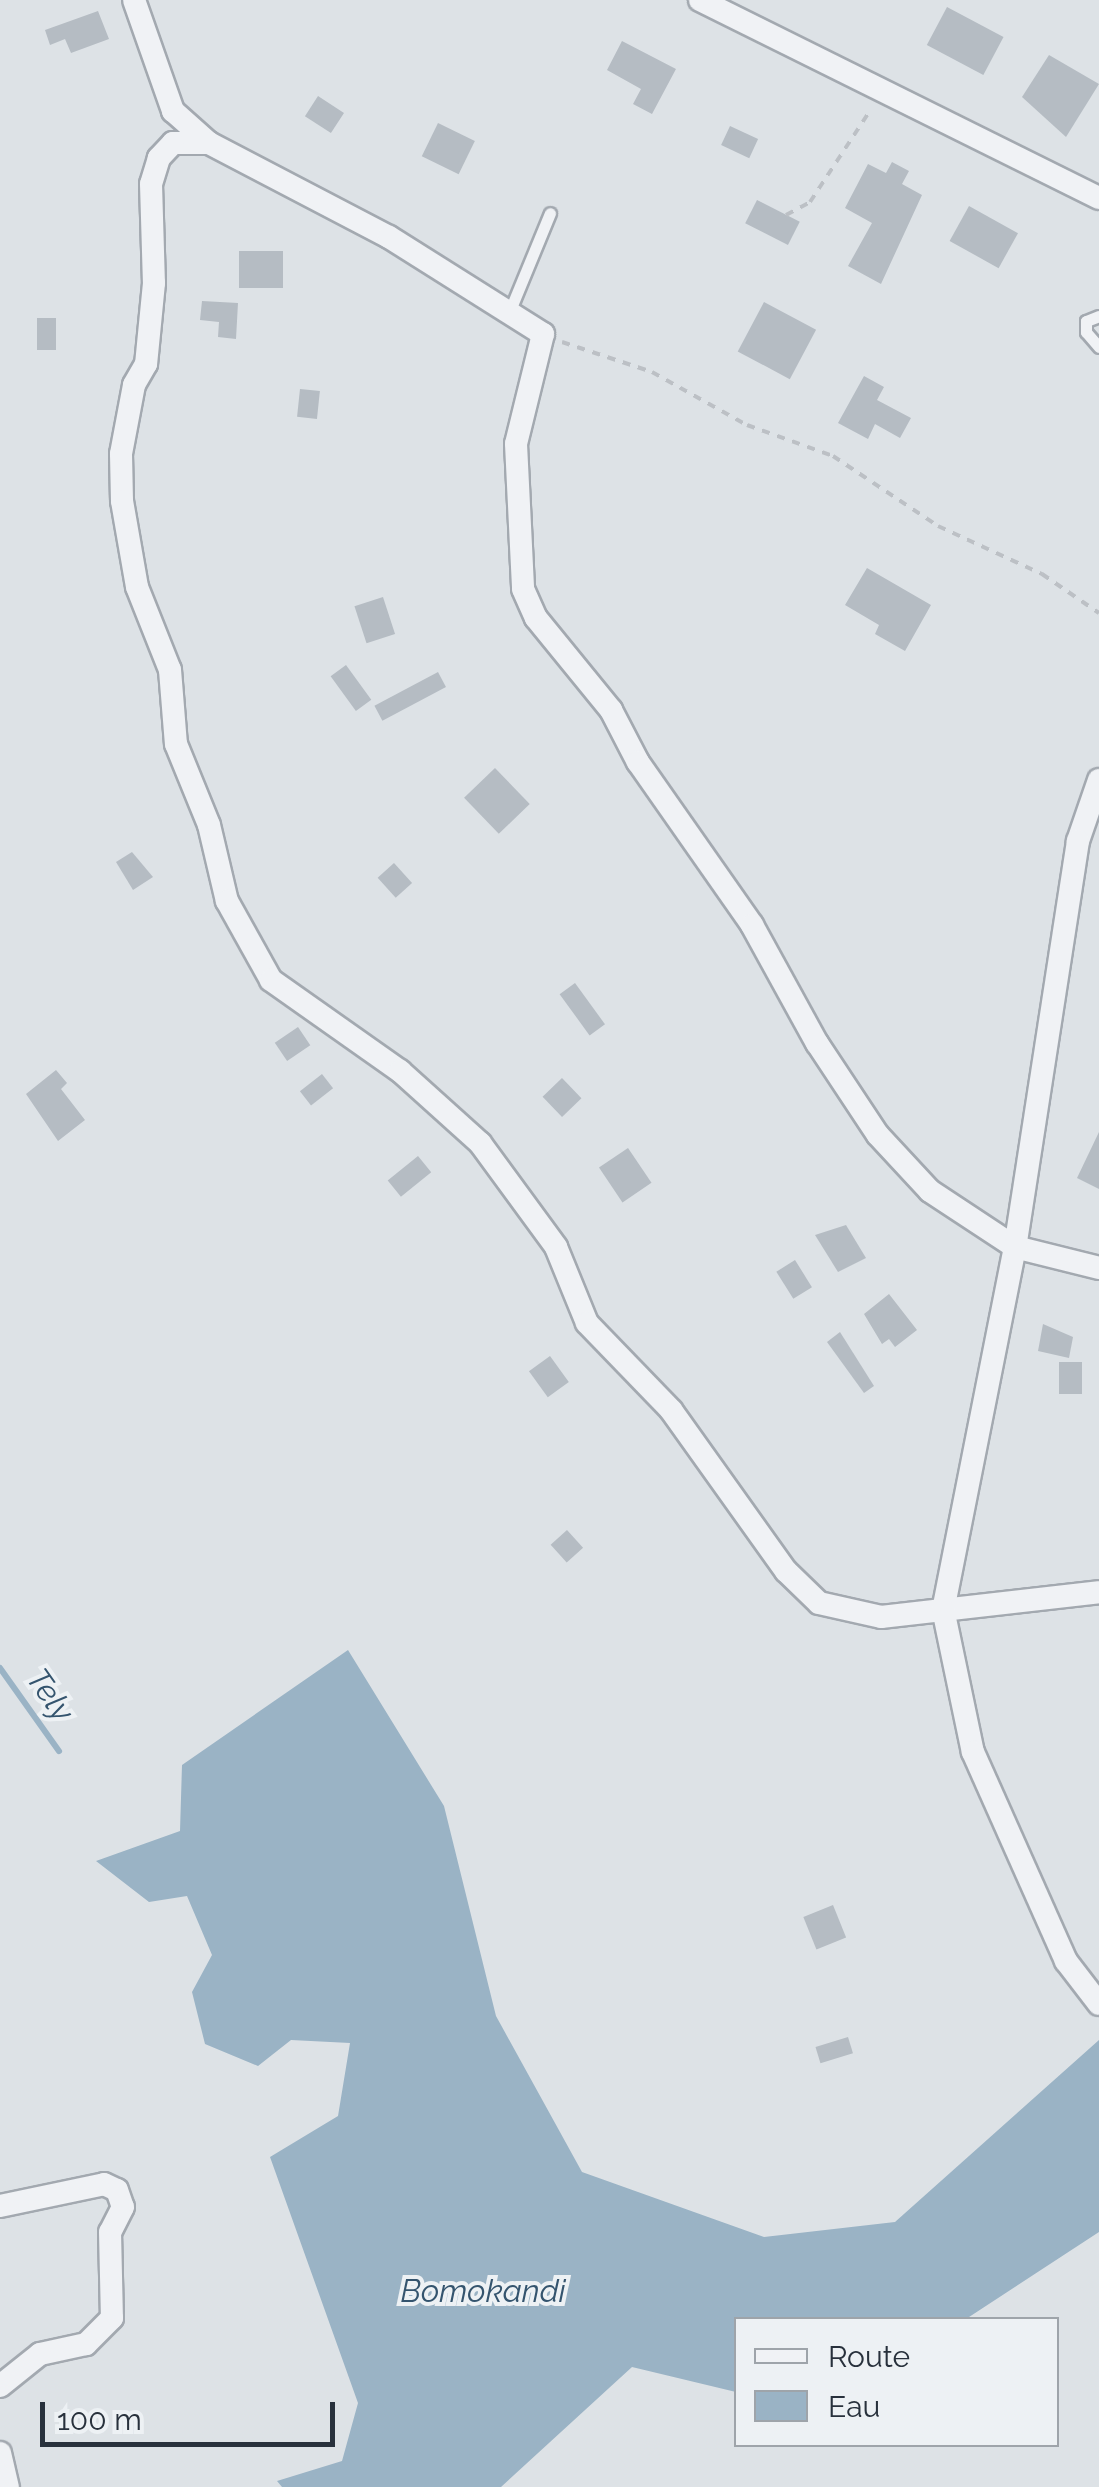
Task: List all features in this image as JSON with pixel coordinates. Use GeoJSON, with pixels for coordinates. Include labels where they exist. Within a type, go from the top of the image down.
{"type":"FeatureCollection","features":[{"type":"Feature","properties":{"kind":"street"},"geometry":{"type":"LineString","coordinates":[[134,0],[172,111],[208,143],[389,238],[508,316],[544,334],[516,444],[523,589],[536,618],[611,710],[638,762],[752,925],[817,1044],[878,1134],[930,1191],[1015,1248],[1099,1268]]}},
{"type":"Feature","properties":{"kind":"street"},"geometry":{"type":"LineString","coordinates":[[700,0],[1099,198]]}},
{"type":"Feature","properties":{"kind":"street"},"geometry":{"type":"LineString","coordinates":[[208,143],[172,143],[158,158],[151,184],[154,283],[146,364],[134,385],[121,454],[122,501],[137,587],[170,670],[176,744],[241,930],[271,980],[400,1071],[480,1143],[556,1247],[588,1323],[671,1410],[786,1571],[819,1603],[881,1617],[1099,1592]]}},
{"type":"Feature","properties":{"kind":"street"},"geometry":{"type":"LineString","coordinates":[[1099,780],[1078,840],[1015,1248],[942,1609],[973,1752],[1066,1961],[1099,2004]]}},
{"type":"Feature","properties":{"kind":"street"},"geometry":{"type":"LineString","coordinates":[[0,2206],[104,2184],[117,2190],[123,2206],[110,2232],[106,2266],[112,2318],[86,2344],[40,2354],[0,2386]]}},
{"type":"Feature","properties":{"kind":"street"},"geometry":{"type":"LineString","coordinates":[[0,2453],[8,2487]]}},
{"type":"Feature","properties":{"kind":"lane"},"geometry":{"type":"LineString","coordinates":[[508,316],[550,213]]}},
{"type":"Feature","properties":{"kind":"lane"},"geometry":{"type":"LineString","coordinates":[[1099,316],[1086,321],[1086,332],[1099,346]]}},
{"type":"Feature","properties":{"kind":"path"},"geometry":{"type":"LineString","coordinates":[[786,215],[810,202],[882,93]]}},
{"type":"Feature","properties":{"kind":"path"},"geometry":{"type":"LineString","coordinates":[[544,334],[652,372],[747,425],[833,456],[938,526],[1042,574],[1099,612]]}},
{"type":"Feature","properties":{"kind":"water","name":"Bomokandi"},"geometry":{"type":"Polygon","coordinates":[[[348,1650],[444,1806],[496,2016],[582,2172],[764,2237],[895,2222],[1099,2040],[1099,2232],[969,2317],[734,2317],[734,2392],[632,2367],[501,2487],[282,2487],[277,2481],[342,2461],[358,2403],[270,2157],[338,2116],[350,2043],[291,2040],[258,2066],[205,2044],[192,1992],[212,1955],[187,1896],[149,1902],[96,1861],[180,1831],[182,1765],[348,1650]]]}},
{"type":"Feature","properties":{"kind":"building"},"geometry":{"type":"Polygon","coordinates":[[[947,7],[1004,37],[983,75],[927,45],[947,7]]]}},
{"type":"Feature","properties":{"kind":"building"},"geometry":{"type":"Polygon","coordinates":[[[98,11],[109,39],[71,53],[65,39],[50,45],[45,30],[98,11]]]}},
{"type":"Feature","properties":{"kind":"building"},"geometry":{"type":"Polygon","coordinates":[[[622,41],[676,69],[652,114],[633,104],[641,89],[607,70],[622,41]]]}},
{"type":"Feature","properties":{"kind":"building"},"geometry":{"type":"Polygon","coordinates":[[[1049,55],[1099,84],[1066,137],[1022,97],[1049,55]]]}},
{"type":"Feature","properties":{"kind":"building"},"geometry":{"type":"Polygon","coordinates":[[[318,96],[344,113],[331,133],[305,116],[318,96]]]}},
{"type":"Feature","properties":{"kind":"building"},"geometry":{"type":"Polygon","coordinates":[[[438,123],[475,141],[459,174],[422,156],[438,123]]]}},
{"type":"Feature","properties":{"kind":"building"},"geometry":{"type":"Polygon","coordinates":[[[730,126],[758,139],[749,158],[721,145],[730,126]]]}},
{"type":"Feature","properties":{"kind":"building"},"geometry":{"type":"Polygon","coordinates":[[[892,162],[909,171],[902,184],[922,195],[881,284],[848,266],[872,223],[845,208],[868,164],[886,173],[892,162]]]}},
{"type":"Feature","properties":{"kind":"building"},"geometry":{"type":"Polygon","coordinates":[[[757,200],[800,222],[788,245],[745,223],[757,200]]]}},
{"type":"Feature","properties":{"kind":"building"},"geometry":{"type":"Polygon","coordinates":[[[969,206],[1018,233],[999,268],[950,241],[969,206]]]}},
{"type":"Feature","properties":{"kind":"building"},"geometry":{"type":"Polygon","coordinates":[[[239,251],[283,251],[283,288],[239,288],[239,251]]]}},
{"type":"Feature","properties":{"kind":"building"},"geometry":{"type":"Polygon","coordinates":[[[202,301],[238,303],[236,339],[218,337],[219,322],[200,320],[202,301]]]}},
{"type":"Feature","properties":{"kind":"building"},"geometry":{"type":"Polygon","coordinates":[[[764,302],[816,330],[790,379],[738,351],[764,302]]]}},
{"type":"Feature","properties":{"kind":"building"},"geometry":{"type":"Polygon","coordinates":[[[37,318],[56,318],[56,350],[37,350],[37,318]]]}},
{"type":"Feature","properties":{"kind":"building"},"geometry":{"type":"Polygon","coordinates":[[[864,376],[884,387],[877,400],[911,418],[900,438],[875,424],[868,439],[838,423],[864,376]]]}},
{"type":"Feature","properties":{"kind":"building"},"geometry":{"type":"Polygon","coordinates":[[[300,389],[320,391],[317,419],[297,417],[300,389]]]}},
{"type":"Feature","properties":{"kind":"building"},"geometry":{"type":"Polygon","coordinates":[[[867,568],[931,605],[905,651],[875,634],[879,625],[845,605],[867,568]]]}},
{"type":"Feature","properties":{"kind":"building"},"geometry":{"type":"Polygon","coordinates":[[[383,597],[395,634],[367,643],[354,606],[383,597]]]}},
{"type":"Feature","properties":{"kind":"building"},"geometry":{"type":"Polygon","coordinates":[[[346,665],[371,700],[356,711],[331,676],[346,665]]]}},
{"type":"Feature","properties":{"kind":"building"},"geometry":{"type":"Polygon","coordinates":[[[438,672],[446,687],[382,721],[374,706],[438,672]]]}},
{"type":"Feature","properties":{"kind":"building"},"geometry":{"type":"Polygon","coordinates":[[[495,768],[530,804],[499,834],[464,798],[495,768]]]}},
{"type":"Feature","properties":{"kind":"building"},"geometry":{"type":"Polygon","coordinates":[[[132,852],[153,877],[133,890],[116,862],[132,852]]]}},
{"type":"Feature","properties":{"kind":"building"},"geometry":{"type":"Polygon","coordinates":[[[394,863],[412,883],[396,898],[378,878],[394,863]]]}},
{"type":"Feature","properties":{"kind":"building"},"geometry":{"type":"Polygon","coordinates":[[[575,983],[605,1024],[590,1035],[560,994],[575,983]]]}},
{"type":"Feature","properties":{"kind":"building"},"geometry":{"type":"Polygon","coordinates":[[[298,1027],[310,1045],[287,1061],[275,1043],[298,1027]]]}},
{"type":"Feature","properties":{"kind":"building"},"geometry":{"type":"Polygon","coordinates":[[[56,1070],[67,1083],[61,1089],[85,1120],[58,1141],[26,1094],[56,1070]]]}},
{"type":"Feature","properties":{"kind":"building"},"geometry":{"type":"Polygon","coordinates":[[[322,1074],[333,1088],[311,1105],[300,1091],[322,1074]]]}},
{"type":"Feature","properties":{"kind":"building"},"geometry":{"type":"Polygon","coordinates":[[[562,1078],[581,1098],[562,1117],[543,1097],[562,1078]]]}},
{"type":"Feature","properties":{"kind":"building"},"geometry":{"type":"Polygon","coordinates":[[[1099,1132],[1099,1189],[1077,1178],[1099,1132]]]}},
{"type":"Feature","properties":{"kind":"building"},"geometry":{"type":"Polygon","coordinates":[[[628,1148],[651,1183],[622,1202],[599,1168],[628,1148]]]}},
{"type":"Feature","properties":{"kind":"building"},"geometry":{"type":"Polygon","coordinates":[[[418,1156],[431,1172],[401,1197],[388,1181],[418,1156]]]}},
{"type":"Feature","properties":{"kind":"building"},"geometry":{"type":"Polygon","coordinates":[[[846,1225],[866,1258],[838,1272],[815,1235],[846,1225]]]}},
{"type":"Feature","properties":{"kind":"building"},"geometry":{"type":"Polygon","coordinates":[[[795,1260],[812,1287],[793,1299],[776,1272],[795,1260]]]}},
{"type":"Feature","properties":{"kind":"building"},"geometry":{"type":"Polygon","coordinates":[[[889,1294],[917,1330],[895,1347],[889,1339],[882,1344],[864,1314],[889,1294]]]}},
{"type":"Feature","properties":{"kind":"building"},"geometry":{"type":"Polygon","coordinates":[[[1043,1324],[1073,1337],[1069,1358],[1038,1351],[1043,1324]]]}},
{"type":"Feature","properties":{"kind":"building"},"geometry":{"type":"Polygon","coordinates":[[[840,1332],[874,1386],[864,1393],[827,1342],[840,1332]]]}},
{"type":"Feature","properties":{"kind":"building"},"geometry":{"type":"Polygon","coordinates":[[[550,1356],[569,1382],[548,1397],[529,1371],[550,1356]]]}},
{"type":"Feature","properties":{"kind":"building"},"geometry":{"type":"Polygon","coordinates":[[[1059,1362],[1082,1362],[1082,1394],[1059,1394],[1059,1362]]]}},
{"type":"Feature","properties":{"kind":"building"},"geometry":{"type":"Polygon","coordinates":[[[567,1530],[583,1548],[567,1563],[551,1545],[567,1530]]]}},
{"type":"Feature","properties":{"kind":"building"},"geometry":{"type":"Polygon","coordinates":[[[833,1905],[846,1937],[816,1949],[803,1917],[833,1905]]]}},
{"type":"Feature","properties":{"kind":"building"},"geometry":{"type":"Polygon","coordinates":[[[848,2037],[853,2053],[820,2063],[815,2047],[848,2037]]]}},
{"type":"Feature","properties":{"kind":"waterway","name":"Tely"},"geometry":{"type":"LineString","coordinates":[[0,1668],[59,1751]]}}]}
